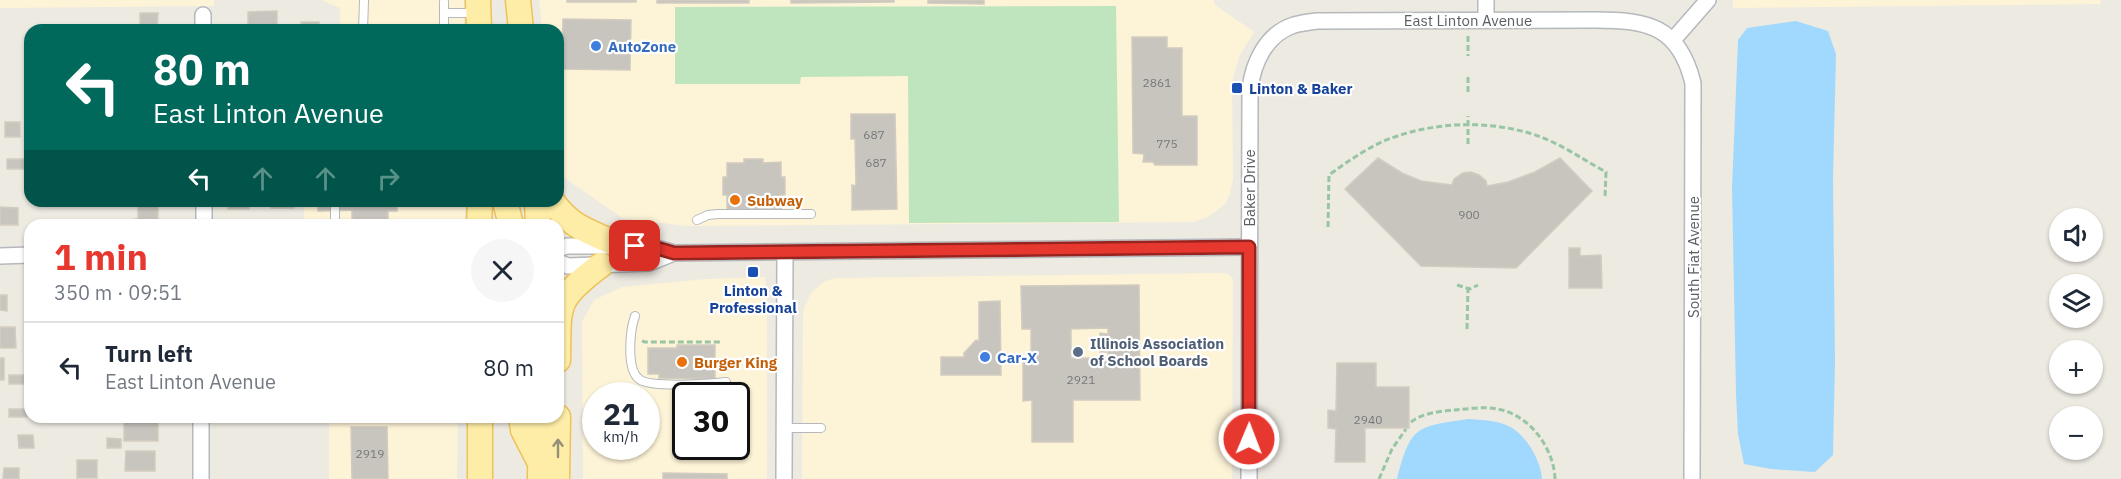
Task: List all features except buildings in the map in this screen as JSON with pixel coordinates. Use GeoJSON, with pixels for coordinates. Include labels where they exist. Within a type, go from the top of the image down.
{"type":"FeatureCollection","features":[{"type":"Feature","properties":{"kind":"main road"},"geometry":{"type":"LineString","coordinates":[[518,0],[520,24]]}},
{"type":"Feature","properties":{"kind":"main road"},"geometry":{"type":"LineString","coordinates":[[556,207],[579,229],[621,246]]}},
{"type":"Feature","properties":{"kind":"main road"},"geometry":{"type":"LineString","coordinates":[[564,302],[572,288],[601,265]]}},
{"type":"Feature","properties":{"kind":"main road"},"geometry":{"type":"LineString","coordinates":[[480,423],[480,479]]}},
{"type":"Feature","properties":{"kind":"main road"},"geometry":{"type":"LineString","coordinates":[[522,423],[523,430],[546,474]]}},
{"type":"Feature","properties":{"kind":"main road"},"geometry":{"type":"LineString","coordinates":[[542,423],[546,474]]}},
{"type":"Feature","properties":{"kind":"main road"},"geometry":{"type":"LineString","coordinates":[[546,474],[557,423]]}},
{"type":"Feature","properties":{"kind":"main road"},"geometry":{"type":"LineString","coordinates":[[479,454],[484,479]]}},
{"type":"Feature","properties":{"kind":"street"},"geometry":{"type":"LineString","coordinates":[[1486,0],[1486,20]]}},
{"type":"Feature","properties":{"kind":"street"},"geometry":{"type":"LineString","coordinates":[[1672,40],[1707,0]]}},
{"type":"Feature","properties":{"kind":"street","name":"East Linton Avenue"},"geometry":{"type":"LineString","coordinates":[[1266,45],[1278,34],[1292,26],[1317,21],[1629,21],[1641,22],[1654,27],[1672,40]]}},
{"type":"Feature","properties":{"kind":"street","name":"South Fiat Avenue"},"geometry":{"type":"LineString","coordinates":[[1672,40],[1683,52],[1693,83],[1692,479]]}},
{"type":"Feature","properties":{"kind":"street","name":"Baker Drive"},"geometry":{"type":"LineString","coordinates":[[1249,479],[1250,89],[1254,66],[1266,45]]}},
{"type":"Feature","properties":{"kind":"street"},"geometry":{"type":"LineString","coordinates":[[564,247],[650,246],[674,253],[1249,247]]}},
{"type":"Feature","properties":{"kind":"street"},"geometry":{"type":"LineString","coordinates":[[784,479],[785,252]]}},
{"type":"Feature","properties":{"kind":"street"},"geometry":{"type":"LineString","coordinates":[[564,264],[649,263],[674,253]]}},
{"type":"Feature","properties":{"kind":"street"},"geometry":{"type":"LineString","coordinates":[[0,256],[24,255]]}},
{"type":"Feature","properties":{"kind":"street"},"geometry":{"type":"LineString","coordinates":[[201,423],[201,479]]}},
{"type":"Feature","properties":{"kind":"lane"},"geometry":{"type":"LineString","coordinates":[[363,24],[364,1]]}},
{"type":"Feature","properties":{"kind":"lane"},"geometry":{"type":"LineString","coordinates":[[444,2],[444,24]]}},
{"type":"Feature","properties":{"kind":"lane"},"geometry":{"type":"LineString","coordinates":[[444,13],[479,14]]}},
{"type":"Feature","properties":{"kind":"lane"},"geometry":{"type":"LineString","coordinates":[[697,220],[718,214],[811,214]]}},
{"type":"Feature","properties":{"kind":"lane"},"geometry":{"type":"LineString","coordinates":[[635,316],[631,327],[633,372],[637,378],[651,383],[672,383]]}},
{"type":"Feature","properties":{"kind":"lane"},"geometry":{"type":"LineString","coordinates":[[784,428],[821,428]]}},
{"type":"Feature","properties":{"kind":"path"},"geometry":{"type":"LineString","coordinates":[[1468,36],[1468,56]]}},
{"type":"Feature","properties":{"kind":"path"},"geometry":{"type":"LineString","coordinates":[[1468,74],[1468,92]]}},
{"type":"Feature","properties":{"kind":"path"},"geometry":{"type":"LineString","coordinates":[[1468,116],[1468,144]]}},
{"type":"Feature","properties":{"kind":"path"},"geometry":{"type":"LineString","coordinates":[[1328,227],[1329,175],[1374,146],[1398,136],[1428,129],[1468,125],[1516,130],[1542,138],[1605,172],[1605,197]]}},
{"type":"Feature","properties":{"kind":"path"},"geometry":{"type":"LineString","coordinates":[[1457,285],[1468,289],[1478,285]]}},
{"type":"Feature","properties":{"kind":"path"},"geometry":{"type":"LineString","coordinates":[[1467,329],[1468,289]]}},
{"type":"Feature","properties":{"kind":"path"},"geometry":{"type":"LineString","coordinates":[[635,337],[645,342],[722,342]]}},
{"type":"Feature","properties":{"kind":"path"},"geometry":{"type":"LineString","coordinates":[[1411,422],[1441,411],[1498,409],[1523,421],[1537,432],[1544,443],[1556,479]]}},
{"type":"Feature","properties":{"kind":"path"},"geometry":{"type":"LineString","coordinates":[[1379,479],[1392,449],[1406,429]]}},
{"type":"Feature","properties":{"kind":"shaded area"},"geometry":{"type":"Polygon","coordinates":[[[0,0],[214,0],[214,6],[0,8],[0,0]]]}},
{"type":"Feature","properties":{"kind":"shaded area"},"geometry":{"type":"Polygon","coordinates":[[[321,0],[464,0],[464,24],[340,24],[340,8],[321,0]]]}},
{"type":"Feature","properties":{"kind":"shaded area"},"geometry":{"type":"Polygon","coordinates":[[[539,0],[1214,0],[1214,4],[1254,32],[1240,55],[1232,81],[1233,179],[1230,194],[1225,204],[1205,218],[1193,222],[686,226],[622,218],[564,177],[564,24],[541,24],[539,0]]]}},
{"type":"Feature","properties":{"kind":"shaded area"},"geometry":{"type":"Polygon","coordinates":[[[1733,0],[2100,0],[2101,4],[1733,8],[1733,0]]]}},
{"type":"Feature","properties":{"kind":"shaded area"},"geometry":{"type":"Polygon","coordinates":[[[304,207],[465,207],[465,219],[304,219],[304,207]]]}},
{"type":"Feature","properties":{"kind":"shaded area"},"geometry":{"type":"Polygon","coordinates":[[[1228,274],[1233,279],[1232,479],[802,479],[803,311],[811,293],[825,281],[836,278],[1228,274]]]}},
{"type":"Feature","properties":{"kind":"shaded area"},"geometry":{"type":"Polygon","coordinates":[[[765,277],[767,479],[583,479],[583,460],[660,460],[660,382],[582,382],[582,322],[594,300],[622,287],[706,279],[765,277]]]}},
{"type":"Feature","properties":{"kind":"shaded area"},"geometry":{"type":"Polygon","coordinates":[[[329,423],[458,423],[457,479],[329,479],[329,423]]]}},
{"type":"Feature","properties":{"kind":"green space"},"geometry":{"type":"Polygon","coordinates":[[[1116,6],[1119,222],[909,223],[908,76],[801,77],[800,84],[675,84],[675,7],[1116,6]]]}},
{"type":"Feature","properties":{"kind":"water"},"geometry":{"type":"Polygon","coordinates":[[[1796,21],[1828,31],[1836,54],[1833,180],[1835,361],[1833,455],[1815,472],[1771,469],[1744,464],[1738,434],[1736,394],[1732,188],[1738,40],[1747,28],[1796,21]]]}},
{"type":"Feature","properties":{"kind":"water"},"geometry":{"type":"Polygon","coordinates":[[[1468,419],[1501,423],[1520,434],[1535,455],[1542,479],[1397,479],[1407,448],[1418,432],[1437,424],[1468,419]]]}},
{"type":"Feature","properties":{"kind":"place","name":"AutoZone"},"geometry":{"type":"Point","coordinates":[596,46]}},
{"type":"Feature","properties":{"kind":"place","name":"Linton & Baker"},"geometry":{"type":"Point","coordinates":[1237,88]}},
{"type":"Feature","properties":{"kind":"place","name":"Subway"},"geometry":{"type":"Point","coordinates":[735,200]}},
{"type":"Feature","properties":{"kind":"place","name":"Linton & Professional"},"geometry":{"type":"Point","coordinates":[753,272]}},
{"type":"Feature","properties":{"kind":"place","name":"Illinois Association of School Boards"},"geometry":{"type":"Point","coordinates":[1078,352]}},
{"type":"Feature","properties":{"kind":"place","name":"Car-X"},"geometry":{"type":"Point","coordinates":[985,357]}},
{"type":"Feature","properties":{"kind":"place","name":"Burger King"},"geometry":{"type":"Point","coordinates":[682,362]}},
{"type":"Feature","properties":{"kind":"route"},"geometry":{"type":"LineString","coordinates":[[635,246],[650,246],[674,253],[1249,247],[1249,439]]}}]}
